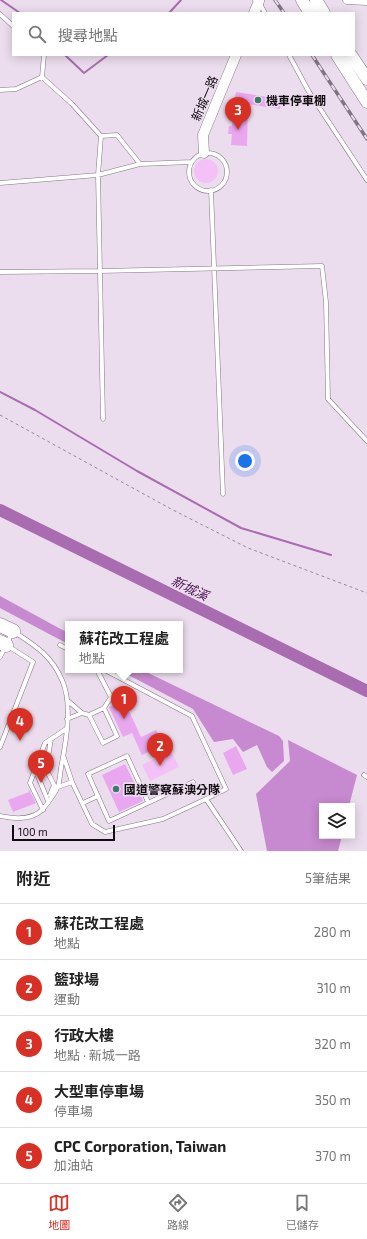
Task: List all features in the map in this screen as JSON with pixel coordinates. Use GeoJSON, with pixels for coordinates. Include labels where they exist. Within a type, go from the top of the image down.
{"type":"FeatureCollection","features":[{"type":"Feature","properties":{"kind":"highway"},"geometry":{"type":"LineString","coordinates":[[0,625],[13,631]]}},
{"type":"Feature","properties":{"kind":"main road"},"geometry":{"type":"LineString","coordinates":[[302,0],[309,12]]}},
{"type":"Feature","properties":{"kind":"main road"},"geometry":{"type":"LineString","coordinates":[[316,0],[323,12]]}},
{"type":"Feature","properties":{"kind":"main road"},"geometry":{"type":"LineString","coordinates":[[338,56],[367,102]]}},
{"type":"Feature","properties":{"kind":"main road"},"geometry":{"type":"LineString","coordinates":[[352,56],[367,79]]}},
{"type":"Feature","properties":{"kind":"street"},"geometry":{"type":"LineString","coordinates":[[346,0],[367,1]]}},
{"type":"Feature","properties":{"kind":"street"},"geometry":{"type":"LineString","coordinates":[[254,12],[258,1]]}},
{"type":"Feature","properties":{"kind":"street","name":"新城一路"},"geometry":{"type":"LineString","coordinates":[[204,153],[203,135],[236,56]]}},
{"type":"Feature","properties":{"kind":"lane"},"geometry":{"type":"LineString","coordinates":[[258,1],[264,12]]}},
{"type":"Feature","properties":{"kind":"lane"},"geometry":{"type":"LineString","coordinates":[[0,14],[12,25]]}},
{"type":"Feature","properties":{"kind":"lane"},"geometry":{"type":"LineString","coordinates":[[42,77],[44,56]]}},
{"type":"Feature","properties":{"kind":"lane"},"geometry":{"type":"LineString","coordinates":[[290,56],[309,92],[367,180]]}},
{"type":"Feature","properties":{"kind":"lane"},"geometry":{"type":"LineString","coordinates":[[0,90],[16,89],[42,77]]}},
{"type":"Feature","properties":{"kind":"lane"},"geometry":{"type":"LineString","coordinates":[[42,77],[72,104],[101,136],[98,175],[103,419]]}},
{"type":"Feature","properties":{"kind":"lane"},"geometry":{"type":"LineString","coordinates":[[101,136],[117,135],[140,164]]}},
{"type":"Feature","properties":{"kind":"lane"},"geometry":{"type":"LineString","coordinates":[[204,153],[217,155],[224,162],[226,168],[224,181],[217,188],[211,190],[201,190],[196,186],[191,181],[189,172],[191,162],[198,155],[204,153]]}},
{"type":"Feature","properties":{"kind":"lane"},"geometry":{"type":"LineString","coordinates":[[0,183],[98,175],[140,164],[191,162]]}},
{"type":"Feature","properties":{"kind":"lane"},"geometry":{"type":"LineString","coordinates":[[211,190],[223,494]]}},
{"type":"Feature","properties":{"kind":"lane"},"geometry":{"type":"LineString","coordinates":[[0,272],[322,266],[326,302],[328,399],[367,441]]}},
{"type":"Feature","properties":{"kind":"lane"},"geometry":{"type":"LineString","coordinates":[[0,747],[33,662],[2,648],[13,631],[35,645],[52,660],[63,681],[68,701],[67,719],[64,757],[58,786],[42,810],[29,817],[14,819],[0,816]]}},
{"type":"Feature","properties":{"kind":"lane"},"geometry":{"type":"LineString","coordinates":[[60,645],[65,648]]}},
{"type":"Feature","properties":{"kind":"lane"},"geometry":{"type":"LineString","coordinates":[[68,701],[82,713],[89,715],[104,708],[111,697],[99,673]]}},
{"type":"Feature","properties":{"kind":"lane"},"geometry":{"type":"LineString","coordinates":[[64,757],[72,782],[92,824],[105,832],[163,819],[226,789],[192,716],[111,673]]}},
{"type":"Feature","properties":{"kind":"lane"},"geometry":{"type":"LineString","coordinates":[[89,715],[103,742],[117,736],[104,708]]}},
{"type":"Feature","properties":{"kind":"lane"},"geometry":{"type":"LineString","coordinates":[[67,719],[82,713]]}},
{"type":"Feature","properties":{"kind":"lane"},"geometry":{"type":"LineString","coordinates":[[42,810],[30,783],[44,743],[66,729]]}},
{"type":"Feature","properties":{"kind":"lane"},"geometry":{"type":"LineString","coordinates":[[48,801],[54,785],[46,769],[51,739]]}},
{"type":"Feature","properties":{"kind":"lane"},"geometry":{"type":"LineString","coordinates":[[148,802],[126,756],[88,774],[110,820],[193,782]]}},
{"type":"Feature","properties":{"kind":"lane"},"geometry":{"type":"LineString","coordinates":[[35,769],[48,801]]}},
{"type":"Feature","properties":{"kind":"lane"},"geometry":{"type":"LineString","coordinates":[[58,786],[72,782]]}},
{"type":"Feature","properties":{"kind":"lane"},"geometry":{"type":"LineString","coordinates":[[83,804],[98,796]]}},
{"type":"Feature","properties":{"kind":"lane"},"geometry":{"type":"LineString","coordinates":[[206,799],[241,851]]}},
{"type":"Feature","properties":{"kind":"path"},"geometry":{"type":"LineString","coordinates":[[0,415],[171,509],[248,548],[367,593]]}},
{"type":"Feature","properties":{"kind":"shaded area"},"geometry":{"type":"Polygon","coordinates":[[[206,159],[215,162],[218,171],[215,180],[206,183],[197,180],[194,171],[197,162],[206,159]]]}},
{"type":"Feature","properties":{"kind":"shaded area"},"geometry":{"type":"Polygon","coordinates":[[[0,596],[65,631],[65,642],[0,608],[0,596]]]}},
{"type":"Feature","properties":{"kind":"shaded area"},"geometry":{"type":"Polygon","coordinates":[[[125,673],[148,673],[279,736],[283,741],[284,761],[272,772],[267,767],[257,745],[243,752],[233,739],[214,742],[193,709],[125,673]]]}},
{"type":"Feature","properties":{"kind":"shaded area"},"geometry":{"type":"Polygon","coordinates":[[[288,740],[357,775],[350,803],[319,803],[319,839],[341,839],[338,851],[267,851],[256,794],[290,761],[288,740]]]}},
{"type":"Feature","properties":{"kind":"shaded area"},"geometry":{"type":"Polygon","coordinates":[[[171,751],[179,767],[150,781],[142,765],[171,751]]]}},
{"type":"Feature","properties":{"kind":"building"},"geometry":{"type":"Polygon","coordinates":[[[236,92],[282,99],[280,109],[248,104],[247,146],[231,145],[232,134],[228,134],[229,126],[232,126],[233,107],[236,92]]]}},
{"type":"Feature","properties":{"kind":"building"},"geometry":{"type":"Polygon","coordinates":[[[124,700],[141,737],[156,730],[163,745],[142,755],[132,733],[123,737],[109,707],[124,700]]]}},
{"type":"Feature","properties":{"kind":"building"},"geometry":{"type":"Polygon","coordinates":[[[236,746],[247,769],[233,775],[223,753],[236,746]]]}},
{"type":"Feature","properties":{"kind":"building","name":"國道警察蘇澳分隊"},"geometry":{"type":"Polygon","coordinates":[[[125,764],[143,801],[119,812],[102,775],[125,764]]]}},
{"type":"Feature","properties":{"kind":"building"},"geometry":{"type":"Polygon","coordinates":[[[28,788],[36,803],[13,812],[8,800],[29,792],[28,788]]]}},
{"type":"Feature","properties":{"kind":"waterway"},"geometry":{"type":"LineString","coordinates":[[1,0],[19,12]]}},
{"type":"Feature","properties":{"kind":"waterway"},"geometry":{"type":"LineString","coordinates":[[170,12],[181,0]]}},
{"type":"Feature","properties":{"kind":"waterway"},"geometry":{"type":"LineString","coordinates":[[66,56],[84,73],[107,56]]}},
{"type":"Feature","properties":{"kind":"waterway"},"geometry":{"type":"LineString","coordinates":[[0,392],[35,410],[137,471],[241,528],[331,555]]}},
{"type":"Feature","properties":{"kind":"waterway","name":"新城溪"},"geometry":{"type":"LineString","coordinates":[[0,510],[367,691]]}},
{"type":"Feature","properties":{"kind":"railway"},"geometry":{"type":"LineString","coordinates":[[275,0],[283,12]]}},
{"type":"Feature","properties":{"kind":"railway"},"geometry":{"type":"LineString","coordinates":[[313,56],[367,139]]}},
{"type":"Feature","properties":{"kind":"place","name":"機車停車棚"},"geometry":{"type":"Point","coordinates":[258,100]}},
{"type":"Feature","properties":{"kind":"place","name":"行政大樓"},"geometry":{"type":"Point","coordinates":[238,130]}},
{"type":"Feature","properties":{"kind":"place","name":"蘇花改工程處"},"geometry":{"type":"Point","coordinates":[124,719]}},
{"type":"Feature","properties":{"kind":"place","name":"大型車停車場"},"geometry":{"type":"Point","coordinates":[20,741]}},
{"type":"Feature","properties":{"kind":"place","name":"籃球場"},"geometry":{"type":"Point","coordinates":[160,766]}},
{"type":"Feature","properties":{"kind":"place","name":"CPC Corporation, Taiwan"},"geometry":{"type":"Point","coordinates":[41,783]}},
{"type":"Feature","properties":{"kind":"place","name":"國道警察蘇澳分隊"},"geometry":{"type":"Point","coordinates":[116,789]}}]}
